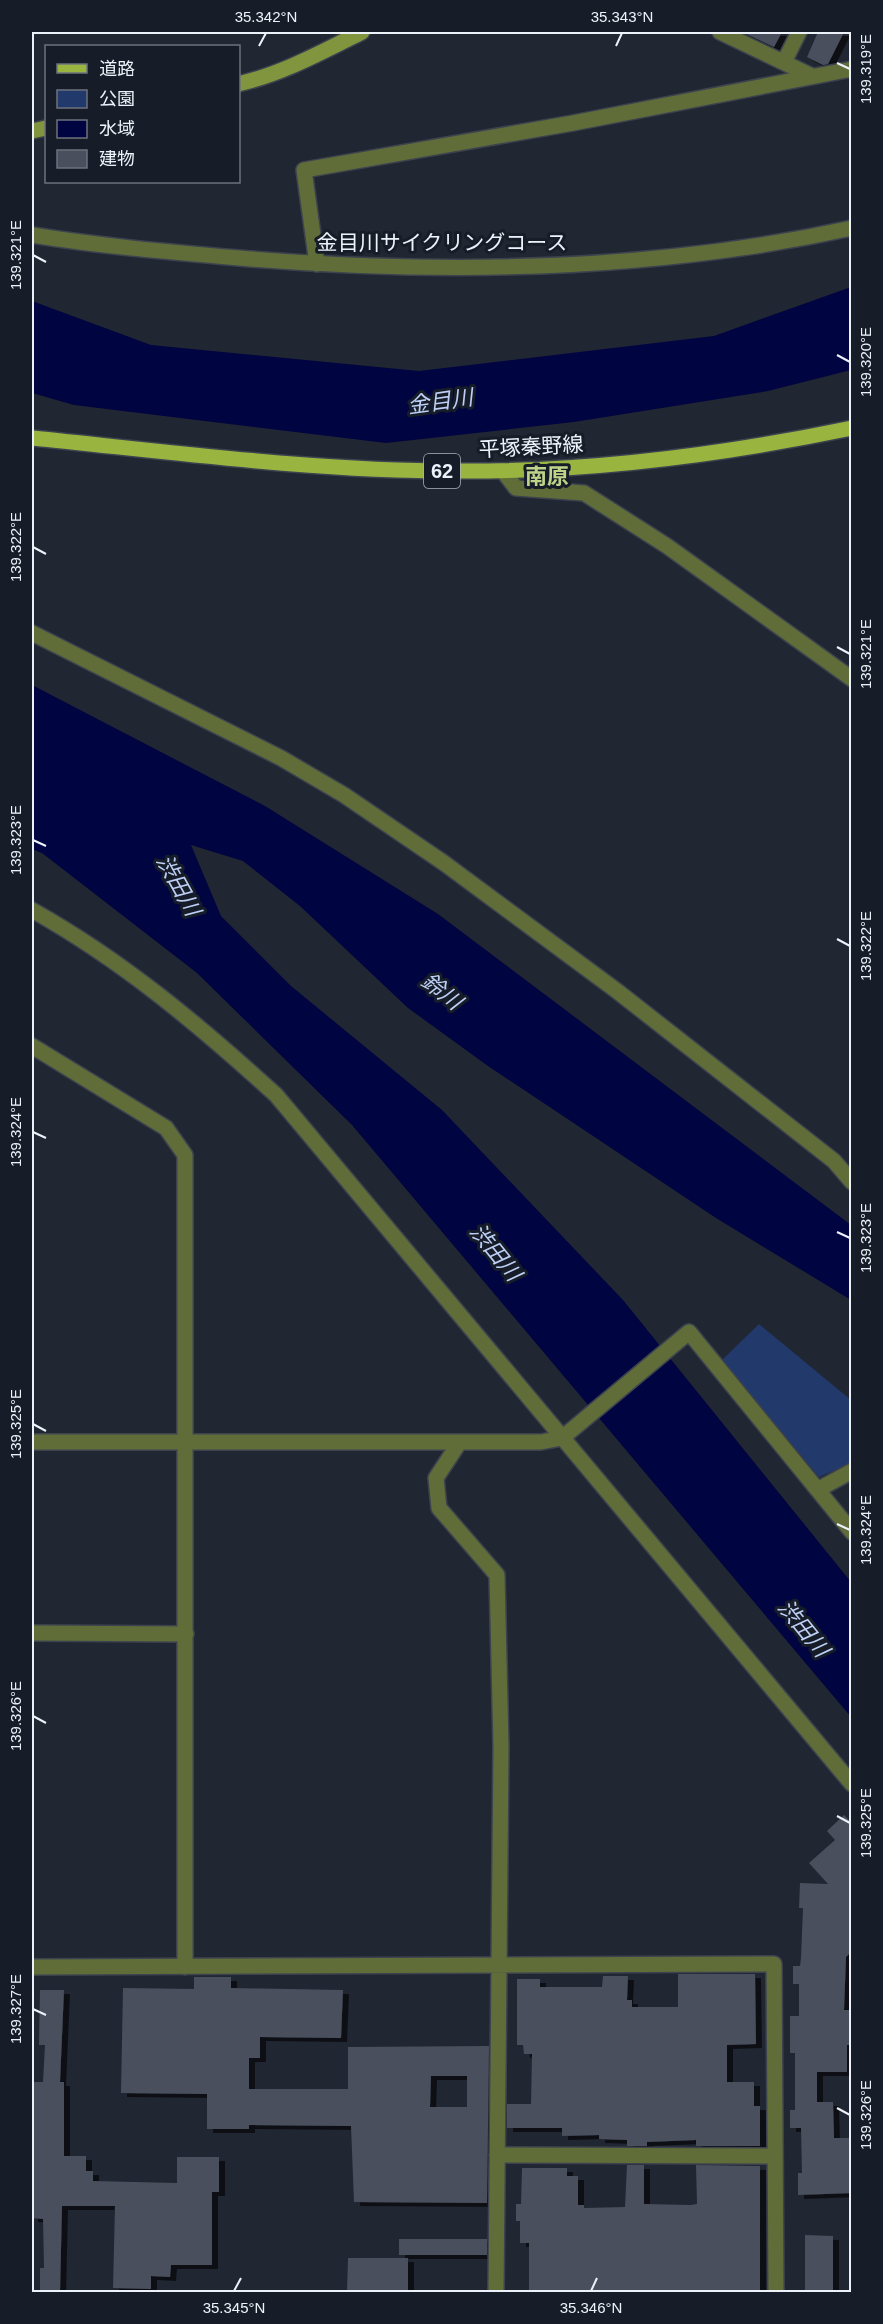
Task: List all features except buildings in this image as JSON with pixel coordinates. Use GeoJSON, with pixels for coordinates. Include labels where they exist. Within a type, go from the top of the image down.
{"type":"FeatureCollection","features":[{"type":"Feature","properties":{"kind":"main road","name":"平塚秦野線"},"geometry":{"type":"LineString","coordinates":[[32,438],[323,465],[401,470],[503,471],[667,458],[787,441],[852,428]]}},
{"type":"Feature","properties":{"kind":"street"},"geometry":{"type":"LineString","coordinates":[[240,84],[261,79],[362,32]]}},
{"type":"Feature","properties":{"kind":"street"},"geometry":{"type":"LineString","coordinates":[[720,32],[812,76]]}},
{"type":"Feature","properties":{"kind":"street"},"geometry":{"type":"LineString","coordinates":[[784,62],[799,32]]}},
{"type":"Feature","properties":{"kind":"street"},"geometry":{"type":"LineString","coordinates":[[317,264],[304,170],[573,123],[852,69]]}},
{"type":"Feature","properties":{"kind":"street","name":"金目川サイクリングコース"},"geometry":{"type":"LineString","coordinates":[[32,235],[146,250],[317,264],[470,268],[546,266],[779,243],[852,228]]}},
{"type":"Feature","properties":{"kind":"street"},"geometry":{"type":"LineString","coordinates":[[503,471],[516,488],[584,493],[667,546],[852,679]]}},
{"type":"Feature","properties":{"kind":"street"},"geometry":{"type":"LineString","coordinates":[[32,633],[281,758],[344,795],[444,863],[617,991],[834,1161],[852,1182]]}},
{"type":"Feature","properties":{"kind":"street"},"geometry":{"type":"LineString","coordinates":[[32,910],[84,939],[198,1024],[276,1095],[852,1784]]}},
{"type":"Feature","properties":{"kind":"street"},"geometry":{"type":"LineString","coordinates":[[32,1046],[166,1128],[184,1155],[187,1440],[185,1967]]}},
{"type":"Feature","properties":{"kind":"street"},"geometry":{"type":"LineString","coordinates":[[32,1442],[187,1440],[541,1442],[562,1438],[688,1332],[852,1532]]}},
{"type":"Feature","properties":{"kind":"street"},"geometry":{"type":"LineString","coordinates":[[459,1443],[436,1478],[439,1508],[497,1575],[501,1747],[496,2292]]}},
{"type":"Feature","properties":{"kind":"street"},"geometry":{"type":"LineString","coordinates":[[819,1489],[852,1471]]}},
{"type":"Feature","properties":{"kind":"street"},"geometry":{"type":"LineString","coordinates":[[32,1633],[186,1634]]}},
{"type":"Feature","properties":{"kind":"street"},"geometry":{"type":"LineString","coordinates":[[32,1967],[774,1964],[777,2292]]}},
{"type":"Feature","properties":{"kind":"street"},"geometry":{"type":"LineString","coordinates":[[497,2156],[774,2156]]}},
{"type":"Feature","properties":{"kind":"green space"},"geometry":{"type":"Polygon","coordinates":[[[759,1324],[851,1400],[851,1463],[819,1477],[722,1360],[759,1324]]]}},
{"type":"Feature","properties":{"kind":"water","name":"金目川"},"geometry":{"type":"Polygon","coordinates":[[[851,287],[851,370],[768,391],[574,422],[386,443],[74,405],[32,393],[32,301],[151,345],[419,371],[714,336],[851,287]]]}},
{"type":"Feature","properties":{"kind":"water"},"geometry":{"type":"Polygon","coordinates":[[[32,685],[265,806],[438,914],[851,1225],[851,1300],[716,1218],[488,1066],[408,1008],[300,906],[243,861],[191,845],[221,916],[291,986],[442,1110],[623,1300],[851,1582],[851,1717],[352,1125],[197,973],[42,853],[32,849],[32,685]]]}},
{"type":"Feature","properties":{"kind":"district","name":"南原"},"geometry":{"type":"Point","coordinates":[547,476]}},
{"type":"Feature","properties":{"kind":"water label","name":"渋田川"},"geometry":{"type":"Point","coordinates":[179,885]}},
{"type":"Feature","properties":{"kind":"water label","name":"鈴川"},"geometry":{"type":"Point","coordinates":[442,991]}},
{"type":"Feature","properties":{"kind":"water label","name":"渋田川"},"geometry":{"type":"Point","coordinates":[496,1252]}},
{"type":"Feature","properties":{"kind":"water label","name":"渋田川"},"geometry":{"type":"Point","coordinates":[804,1628]}}]}
